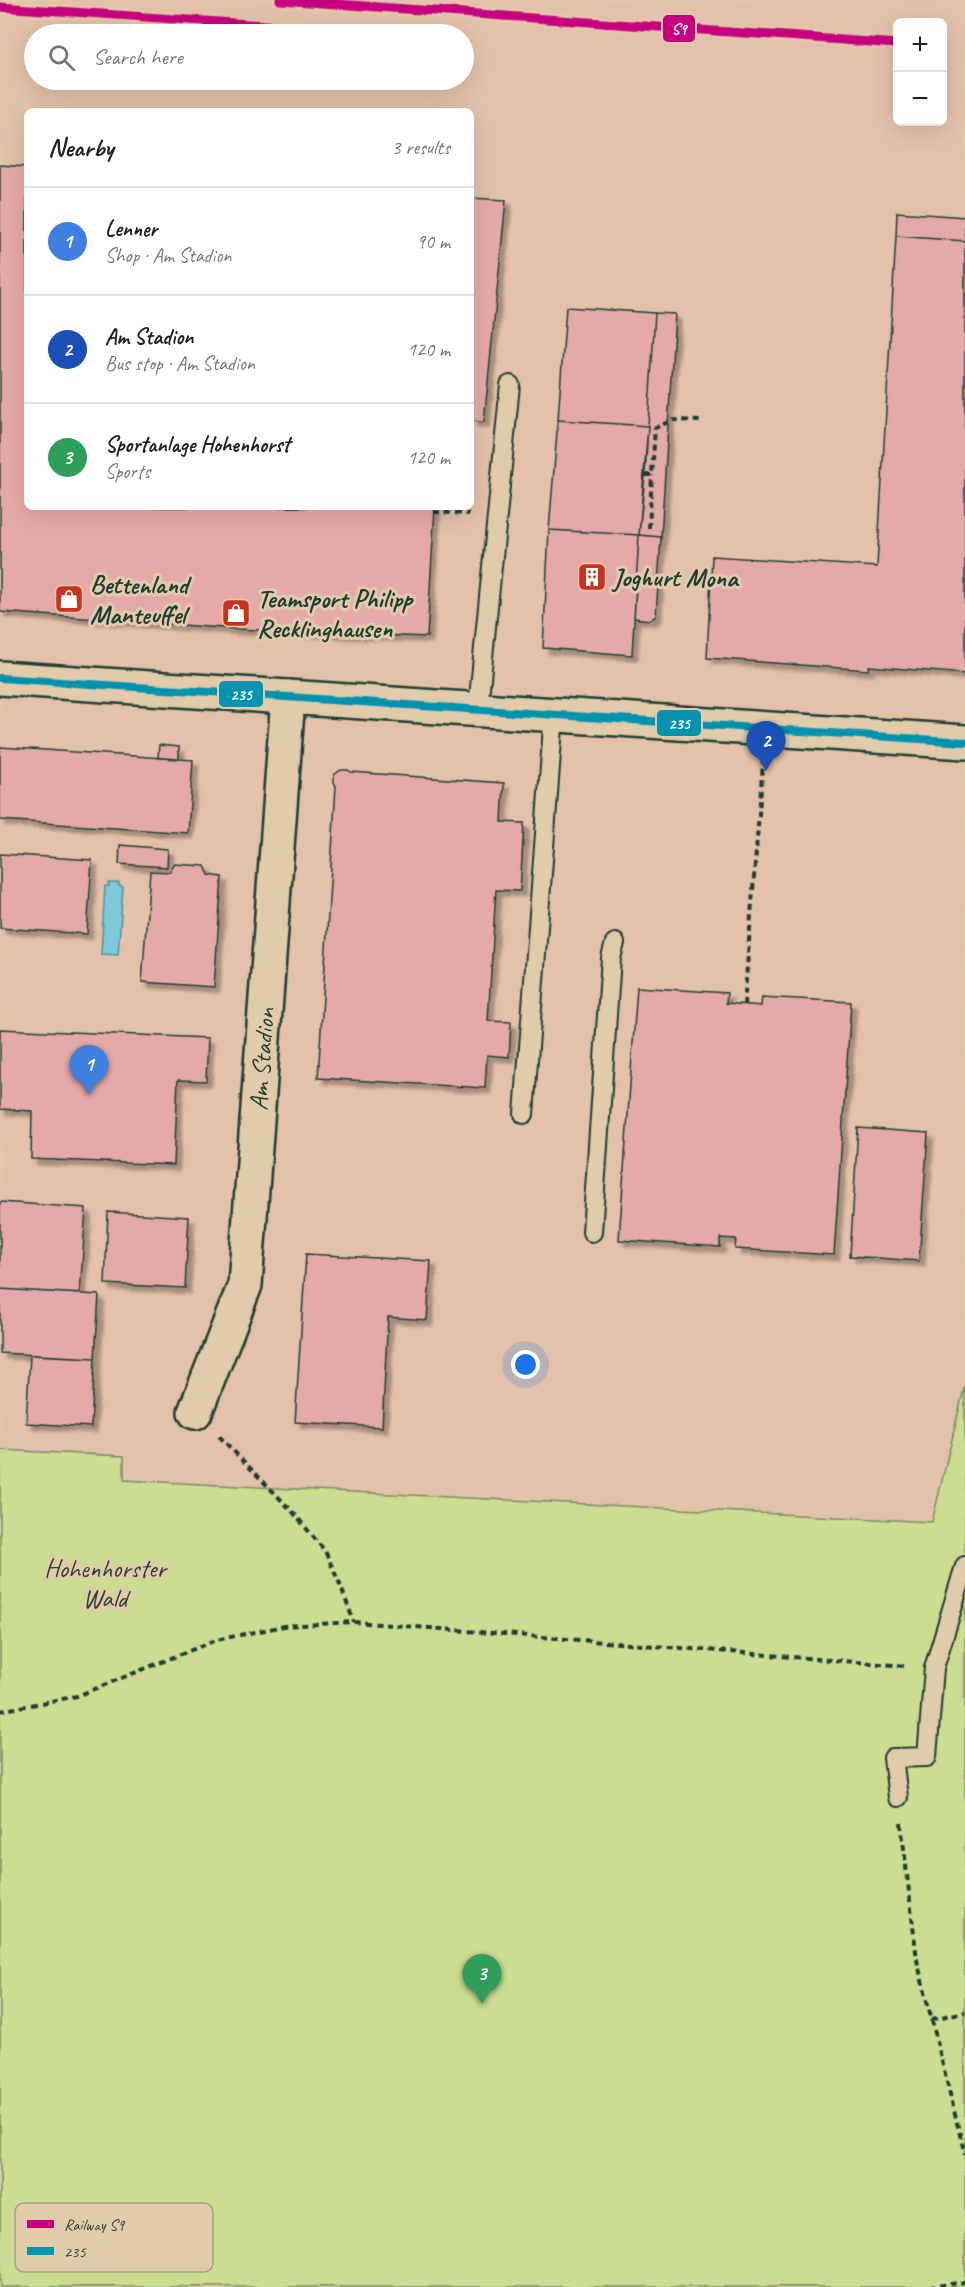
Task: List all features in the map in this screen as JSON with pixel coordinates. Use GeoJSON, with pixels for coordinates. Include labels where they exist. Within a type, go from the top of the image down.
{"type":"FeatureCollection","features":[{"type":"Feature","properties":{"kind":"street"},"geometry":{"type":"LineString","coordinates":[[0,678],[965,742]]}},
{"type":"Feature","properties":{"kind":"street","name":"Am Stadion"},"geometry":{"type":"LineString","coordinates":[[195,1412],[245,1286],[288,697]]}},
{"type":"Feature","properties":{"kind":"lane"},"geometry":{"type":"LineString","coordinates":[[478,708],[510,386]]}},
{"type":"Feature","properties":{"kind":"lane"},"geometry":{"type":"LineString","coordinates":[[524,1114],[554,713]]}},
{"type":"Feature","properties":{"kind":"lane"},"geometry":{"type":"LineString","coordinates":[[592,1232],[611,958],[615,943]]}},
{"type":"Feature","properties":{"kind":"lane"},"geometry":{"type":"LineString","coordinates":[[898,1797],[893,1758],[927,1757],[934,1668],[965,1566]]}},
{"type":"Feature","properties":{"kind":"path"},"geometry":{"type":"LineString","coordinates":[[649,528],[655,428],[673,420],[702,421]]}},
{"type":"Feature","properties":{"kind":"path"},"geometry":{"type":"LineString","coordinates":[[645,475],[652,475]]}},
{"type":"Feature","properties":{"kind":"path"},"geometry":{"type":"LineString","coordinates":[[434,512],[497,516]]}},
{"type":"Feature","properties":{"kind":"path"},"geometry":{"type":"LineString","coordinates":[[744,1005],[766,729]]}},
{"type":"Feature","properties":{"kind":"path"},"geometry":{"type":"LineString","coordinates":[[195,1412],[292,1511],[324,1551],[354,1622]]}},
{"type":"Feature","properties":{"kind":"path"},"geometry":{"type":"LineString","coordinates":[[0,1711],[77,1696],[216,1640],[284,1626],[354,1622],[934,1668]]}},
{"type":"Feature","properties":{"kind":"path"},"geometry":{"type":"LineString","coordinates":[[898,1797],[917,1960],[965,2155]]}},
{"type":"Feature","properties":{"kind":"path"},"geometry":{"type":"LineString","coordinates":[[932,2019],[965,2012]]}},
{"type":"Feature","properties":{"kind":"path"},"geometry":{"type":"LineString","coordinates":[[929,2287],[965,2282]]}},
{"type":"Feature","properties":{"kind":"shaded area"},"geometry":{"type":"Polygon","coordinates":[[[0,0],[965,0],[965,1385],[933,1522],[123,1480],[123,1456],[0,1450],[0,0]]]}},
{"type":"Feature","properties":{"kind":"green space","name":"Hohenhorster Wald"},"geometry":{"type":"Polygon","coordinates":[[[965,1385],[965,2287],[0,2287],[0,1450],[124,1456],[124,1480],[932,1522],[965,1385]]]}},
{"type":"Feature","properties":{"kind":"water"},"geometry":{"type":"Polygon","coordinates":[[[109,883],[119,883],[119,886],[123,887],[118,955],[101,954],[105,886],[109,886],[109,883]]]}},
{"type":"Feature","properties":{"kind":"building"},"geometry":{"type":"Polygon","coordinates":[[[0,165],[24,167],[24,510],[435,510],[427,637],[237,629],[0,612],[0,165]]]}},
{"type":"Feature","properties":{"kind":"building"},"geometry":{"type":"Polygon","coordinates":[[[474,198],[506,200],[484,422],[474,421],[474,198]]]}},
{"type":"Feature","properties":{"kind":"building"},"geometry":{"type":"Polygon","coordinates":[[[897,212],[965,217],[965,241],[896,236],[897,212]]]}},
{"type":"Feature","properties":{"kind":"building"},"geometry":{"type":"Polygon","coordinates":[[[896,236],[965,241],[965,674],[869,666],[868,670],[707,658],[712,556],[877,567],[896,236]]]}},
{"type":"Feature","properties":{"kind":"building"},"geometry":{"type":"Polygon","coordinates":[[[566,307],[655,313],[648,426],[558,420],[566,307]]]}},
{"type":"Feature","properties":{"kind":"building"},"geometry":{"type":"Polygon","coordinates":[[[655,313],[675,314],[661,537],[639,535],[655,313]]]}},
{"type":"Feature","properties":{"kind":"building","name":"Joghurt Mona"},"geometry":{"type":"Polygon","coordinates":[[[558,420],[648,426],[639,535],[549,530],[558,420]]]}},
{"type":"Feature","properties":{"kind":"building","name":"Joghurt Mona"},"geometry":{"type":"Polygon","coordinates":[[[549,530],[639,535],[632,655],[543,648],[549,530]]]}},
{"type":"Feature","properties":{"kind":"building"},"geometry":{"type":"Polygon","coordinates":[[[639,535],[661,537],[656,616],[650,620],[634,618],[639,535]]]}},
{"type":"Feature","properties":{"kind":"building"},"geometry":{"type":"Polygon","coordinates":[[[159,745],[179,747],[179,759],[158,758],[159,745]]]}},
{"type":"Feature","properties":{"kind":"building"},"geometry":{"type":"Polygon","coordinates":[[[0,747],[193,760],[188,833],[0,820],[0,747]]]}},
{"type":"Feature","properties":{"kind":"building"},"geometry":{"type":"Polygon","coordinates":[[[341,770],[504,783],[502,822],[524,823],[520,891],[496,890],[488,1021],[511,1022],[509,1057],[487,1055],[485,1088],[318,1078],[336,786],[334,775],[341,770]]]}},
{"type":"Feature","properties":{"kind":"building"},"geometry":{"type":"Polygon","coordinates":[[[120,845],[168,849],[167,867],[119,864],[120,845]]]}},
{"type":"Feature","properties":{"kind":"building"},"geometry":{"type":"Polygon","coordinates":[[[0,854],[92,860],[87,934],[0,928],[0,854]]]}},
{"type":"Feature","properties":{"kind":"building"},"geometry":{"type":"Polygon","coordinates":[[[174,864],[205,866],[209,875],[222,877],[214,987],[142,982],[150,871],[170,872],[174,864]]]}},
{"type":"Feature","properties":{"kind":"building"},"geometry":{"type":"Polygon","coordinates":[[[637,987],[727,993],[726,1003],[761,1006],[762,997],[851,1002],[834,1255],[735,1249],[736,1239],[720,1238],[720,1247],[619,1240],[637,987]]]}},
{"type":"Feature","properties":{"kind":"building"},"geometry":{"type":"Polygon","coordinates":[[[0,1029],[208,1038],[206,1081],[178,1080],[174,1165],[31,1159],[32,1111],[0,1109],[0,1029]]]}},
{"type":"Feature","properties":{"kind":"building"},"geometry":{"type":"Polygon","coordinates":[[[858,1128],[928,1133],[919,1261],[850,1256],[858,1128]]]}},
{"type":"Feature","properties":{"kind":"building"},"geometry":{"type":"Polygon","coordinates":[[[0,1202],[86,1208],[80,1294],[0,1289],[0,1202]]]}},
{"type":"Feature","properties":{"kind":"building"},"geometry":{"type":"Polygon","coordinates":[[[108,1212],[189,1217],[185,1288],[105,1284],[108,1212]]]}},
{"type":"Feature","properties":{"kind":"building"},"geometry":{"type":"Polygon","coordinates":[[[306,1254],[431,1261],[427,1320],[388,1317],[382,1427],[295,1422],[306,1254]]]}},
{"type":"Feature","properties":{"kind":"building"},"geometry":{"type":"Polygon","coordinates":[[[0,1289],[99,1295],[95,1358],[0,1353],[0,1289]]]}},
{"type":"Feature","properties":{"kind":"building"},"geometry":{"type":"Polygon","coordinates":[[[30,1355],[95,1358],[91,1427],[26,1423],[30,1355]]]}},
{"type":"Feature","properties":{"kind":"rail line","name":"S9"},"geometry":{"type":"LineString","coordinates":[[280,0],[893,44]]}},
{"type":"Feature","properties":{"kind":"rail line","name":"S9"},"geometry":{"type":"LineString","coordinates":[[0,7],[250,24]]}},
{"type":"Feature","properties":{"kind":"transit line","name":"235"},"geometry":{"type":"LineString","coordinates":[[0,678],[965,742]]}},
{"type":"Feature","properties":{"kind":"place","name":"Joghurt Mona"},"geometry":{"type":"Point","coordinates":[592,577]}},
{"type":"Feature","properties":{"kind":"place","name":"Bettenland Manteuffel"},"geometry":{"type":"Point","coordinates":[69,599]}},
{"type":"Feature","properties":{"kind":"place","name":"Teamsport Philipp Recklinghausen"},"geometry":{"type":"Point","coordinates":[236,613]}},
{"type":"Feature","properties":{"kind":"place","name":"Am Stadion"},"geometry":{"type":"Point","coordinates":[766,771]}},
{"type":"Feature","properties":{"kind":"place","name":"Lenner"},"geometry":{"type":"Point","coordinates":[89,1095]}},
{"type":"Feature","properties":{"kind":"place","name":"Sportanlage Hohenhorst"},"geometry":{"type":"Point","coordinates":[482,2004]}}]}
